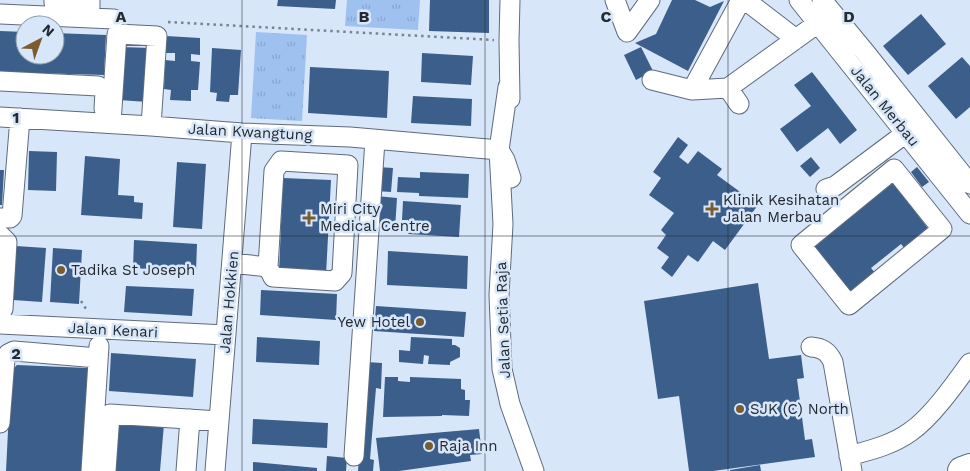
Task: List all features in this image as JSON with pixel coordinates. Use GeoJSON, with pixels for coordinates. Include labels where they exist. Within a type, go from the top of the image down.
{"type":"FeatureCollection","features":[{"type":"Feature","properties":{"kind":"highway"},"geometry":{"type":"LineString","coordinates":[[962,471],[970,468]]}},
{"type":"Feature","properties":{"kind":"street"},"geometry":{"type":"LineString","coordinates":[[54,0],[54,4],[90,7],[90,0]]}},
{"type":"Feature","properties":{"kind":"street","name":"Jalan Setia Raja"},"geometry":{"type":"LineString","coordinates":[[510,0],[508,87],[499,150],[502,224],[499,295],[502,370],[510,404],[534,471]]}},
{"type":"Feature","properties":{"kind":"street"},"geometry":{"type":"LineString","coordinates":[[615,0],[627,32],[650,0]]}},
{"type":"Feature","properties":{"kind":"street"},"geometry":{"type":"LineString","coordinates":[[692,90],[741,0]]}},
{"type":"Feature","properties":{"kind":"street"},"geometry":{"type":"LineString","coordinates":[[745,0],[796,39]]}},
{"type":"Feature","properties":{"kind":"street","name":"Jalan Merbau"},"geometry":{"type":"LineString","coordinates":[[798,0],[970,214]]}},
{"type":"Feature","properties":{"kind":"street","name":"Jalan Merbau"},"geometry":{"type":"LineString","coordinates":[[822,0],[970,184]]}},
{"type":"Feature","properties":{"kind":"street"},"geometry":{"type":"LineString","coordinates":[[0,14],[114,19]]}},
{"type":"Feature","properties":{"kind":"street"},"geometry":{"type":"LineString","coordinates":[[652,80],[692,90],[728,88],[818,23]]}},
{"type":"Feature","properties":{"kind":"street"},"geometry":{"type":"LineString","coordinates":[[107,123],[117,34],[158,36],[151,126]]}},
{"type":"Feature","properties":{"kind":"street"},"geometry":{"type":"LineString","coordinates":[[0,81],[98,86],[105,92],[107,123]]}},
{"type":"Feature","properties":{"kind":"street","name":"Jalan Setia Raja"},"geometry":{"type":"LineString","coordinates":[[502,224],[511,178],[512,118],[508,87]]}},
{"type":"Feature","properties":{"kind":"street"},"geometry":{"type":"LineString","coordinates":[[728,88],[738,104]]}},
{"type":"Feature","properties":{"kind":"street","name":"Jalan Kwangtung"},"geometry":{"type":"LineString","coordinates":[[0,118],[350,138],[499,150]]}},
{"type":"Feature","properties":{"kind":"street"},"geometry":{"type":"LineString","coordinates":[[0,218],[10,218],[12,216],[8,159],[20,118]]}},
{"type":"Feature","properties":{"kind":"street"},"geometry":{"type":"LineString","coordinates":[[511,178],[505,160],[499,150],[509,134],[512,118]]}},
{"type":"Feature","properties":{"kind":"street","name":"Jalan Hokkien"},"geometry":{"type":"LineString","coordinates":[[215,471],[242,133]]}},
{"type":"Feature","properties":{"kind":"street"},"geometry":{"type":"LineString","coordinates":[[849,206],[831,187],[906,133]]}},
{"type":"Feature","properties":{"kind":"street"},"geometry":{"type":"LineString","coordinates":[[348,165],[281,161],[274,171],[268,267],[273,277],[335,281],[342,273],[350,138]]}},
{"type":"Feature","properties":{"kind":"street"},"geometry":{"type":"LineString","coordinates":[[354,456],[375,140]]}},
{"type":"Feature","properties":{"kind":"street"},"geometry":{"type":"LineString","coordinates":[[894,169],[942,228],[849,304],[800,245],[849,206],[894,169]]}},
{"type":"Feature","properties":{"kind":"street"},"geometry":{"type":"LineString","coordinates":[[0,235],[7,242],[3,309],[0,312]]}},
{"type":"Feature","properties":{"kind":"street"},"geometry":{"type":"LineString","coordinates":[[232,263],[268,267]]}},
{"type":"Feature","properties":{"kind":"street","name":"Jalan Kenari"},"geometry":{"type":"LineString","coordinates":[[0,324],[226,335]]}},
{"type":"Feature","properties":{"kind":"street"},"geometry":{"type":"LineString","coordinates":[[91,471],[100,330]]}},
{"type":"Feature","properties":{"kind":"street"},"geometry":{"type":"LineString","coordinates":[[811,347],[822,348],[829,354],[833,362],[851,464],[911,432],[934,409],[970,363]]}},
{"type":"Feature","properties":{"kind":"street"},"geometry":{"type":"LineString","coordinates":[[1,409],[5,359],[8,354],[14,351],[98,358]]}},
{"type":"Feature","properties":{"kind":"street"},"geometry":{"type":"LineString","coordinates":[[106,471],[110,414],[219,421]]}},
{"type":"Feature","properties":{"kind":"street"},"geometry":{"type":"LineString","coordinates":[[186,471],[190,419]]}},
{"type":"Feature","properties":{"kind":"path"},"geometry":{"type":"LineString","coordinates":[[163,22],[509,41]]}},
{"type":"Feature","properties":{"kind":"green space"},"geometry":{"type":"Polygon","coordinates":[[[347,0],[420,0],[418,30],[345,26],[347,0]]]}},
{"type":"Feature","properties":{"kind":"green space"},"geometry":{"type":"Polygon","coordinates":[[[256,32],[307,35],[302,121],[251,118],[256,32]]]}},
{"type":"Feature","properties":{"kind":"building"},"geometry":{"type":"Polygon","coordinates":[[[278,0],[336,0],[335,9],[277,6],[278,0]]]}},
{"type":"Feature","properties":{"kind":"building"},"geometry":{"type":"Polygon","coordinates":[[[430,0],[489,0],[489,33],[429,31],[430,0]]]}},
{"type":"Feature","properties":{"kind":"building"},"geometry":{"type":"Polygon","coordinates":[[[672,0],[695,0],[710,7],[724,1],[688,71],[635,43],[656,34],[672,0]]]}},
{"type":"Feature","properties":{"kind":"building"},"geometry":{"type":"Polygon","coordinates":[[[921,14],[946,44],[908,75],[883,46],[921,14]]]}},
{"type":"Feature","properties":{"kind":"building"},"geometry":{"type":"Polygon","coordinates":[[[0,31],[15,32],[15,65],[65,65],[65,33],[106,35],[104,75],[0,72],[0,31]]]}},
{"type":"Feature","properties":{"kind":"building"},"geometry":{"type":"Polygon","coordinates":[[[166,36],[200,38],[200,55],[191,54],[191,61],[200,62],[198,90],[191,90],[191,101],[170,100],[171,90],[164,89],[165,60],[175,61],[175,53],[166,53],[166,36]]]}},
{"type":"Feature","properties":{"kind":"building"},"geometry":{"type":"Polygon","coordinates":[[[120,47],[151,48],[148,102],[118,100],[120,47]]]}},
{"type":"Feature","properties":{"kind":"building"},"geometry":{"type":"Polygon","coordinates":[[[641,47],[653,71],[636,80],[624,55],[641,47]]]}},
{"type":"Feature","properties":{"kind":"building"},"geometry":{"type":"Polygon","coordinates":[[[212,48],[241,50],[238,95],[230,95],[229,102],[216,101],[217,93],[210,92],[212,48]]]}},
{"type":"Feature","properties":{"kind":"building"},"geometry":{"type":"Polygon","coordinates":[[[422,53],[473,56],[471,85],[421,82],[422,53]]]}},
{"type":"Feature","properties":{"kind":"building"},"geometry":{"type":"Polygon","coordinates":[[[962,57],[970,66],[970,107],[956,119],[928,86],[962,57]]]}},
{"type":"Feature","properties":{"kind":"building"},"geometry":{"type":"Polygon","coordinates":[[[310,67],[389,71],[387,118],[308,113],[310,67]]]}},
{"type":"Feature","properties":{"kind":"building"},"geometry":{"type":"Polygon","coordinates":[[[812,72],[857,130],[840,144],[828,128],[797,152],[780,129],[811,106],[794,85],[812,72]]]}},
{"type":"Feature","properties":{"kind":"building"},"geometry":{"type":"Polygon","coordinates":[[[413,96],[472,99],[471,126],[411,123],[413,96]]]}},
{"type":"Feature","properties":{"kind":"building","name":"Klinik Kesihatan Jalan Merbau"},"geometry":{"type":"Polygon","coordinates":[[[678,137],[688,145],[679,157],[688,164],[698,151],[722,169],[717,175],[758,205],[725,250],[713,241],[698,262],[688,255],[672,277],[661,268],[669,257],[657,248],[666,235],[661,230],[674,213],[649,195],[661,178],[653,172],[678,137]]]}},
{"type":"Feature","properties":{"kind":"building"},"geometry":{"type":"Polygon","coordinates":[[[29,151],[57,152],[56,191],[28,190],[29,151]]]}},
{"type":"Feature","properties":{"kind":"building"},"geometry":{"type":"Polygon","coordinates":[[[85,156],[120,159],[118,195],[134,196],[134,202],[143,203],[142,219],[81,215],[85,156]]]}},
{"type":"Feature","properties":{"kind":"building"},"geometry":{"type":"Polygon","coordinates":[[[811,157],[820,168],[810,177],[800,166],[811,157]]]}},
{"type":"Feature","properties":{"kind":"building"},"geometry":{"type":"Polygon","coordinates":[[[177,162],[206,164],[202,229],[173,227],[177,162]]]}},
{"type":"Feature","properties":{"kind":"building"},"geometry":{"type":"Polygon","coordinates":[[[378,167],[393,168],[391,192],[376,191],[378,167]]]}},
{"type":"Feature","properties":{"kind":"building"},"geometry":{"type":"Polygon","coordinates":[[[917,167],[929,182],[922,187],[911,172],[917,167]]]}},
{"type":"Feature","properties":{"kind":"building"},"geometry":{"type":"Polygon","coordinates":[[[0,170],[4,170],[2,205],[0,205],[0,170]]]}},
{"type":"Feature","properties":{"kind":"building"},"geometry":{"type":"Polygon","coordinates":[[[420,172],[469,174],[468,198],[419,196],[419,193],[397,192],[398,177],[420,178],[420,172]]]}},
{"type":"Feature","properties":{"kind":"building"},"geometry":{"type":"Polygon","coordinates":[[[283,178],[331,180],[326,275],[279,272],[283,178]]]}},
{"type":"Feature","properties":{"kind":"building"},"geometry":{"type":"Polygon","coordinates":[[[893,183],[930,231],[906,250],[901,244],[871,268],[876,274],[851,295],[812,248],[893,183]]]}},
{"type":"Feature","properties":{"kind":"building"},"geometry":{"type":"Polygon","coordinates":[[[376,196],[397,198],[395,229],[375,228],[376,196]]]}},
{"type":"Feature","properties":{"kind":"building"},"geometry":{"type":"Polygon","coordinates":[[[403,201],[461,205],[459,237],[408,234],[408,220],[402,220],[403,201]]]}},
{"type":"Feature","properties":{"kind":"building"},"geometry":{"type":"Polygon","coordinates":[[[134,240],[197,244],[196,272],[133,268],[134,240]]]}},
{"type":"Feature","properties":{"kind":"building"},"geometry":{"type":"Polygon","coordinates":[[[16,246],[46,248],[42,302],[13,300],[16,246]]]}},
{"type":"Feature","properties":{"kind":"building"},"geometry":{"type":"Polygon","coordinates":[[[53,248],[82,250],[79,304],[50,302],[53,248]]]}},
{"type":"Feature","properties":{"kind":"building"},"geometry":{"type":"Polygon","coordinates":[[[388,251],[468,256],[467,289],[387,285],[388,251]]]}},
{"type":"Feature","properties":{"kind":"building","name":"SJK (C) North"},"geometry":{"type":"Polygon","coordinates":[[[758,283],[769,359],[801,355],[804,378],[797,379],[805,440],[812,439],[815,457],[713,471],[689,471],[679,396],[658,399],[644,301],[758,283]]]}},
{"type":"Feature","properties":{"kind":"building"},"geometry":{"type":"Polygon","coordinates":[[[126,286],[194,289],[192,316],[124,312],[126,286]]]}},
{"type":"Feature","properties":{"kind":"building"},"geometry":{"type":"Polygon","coordinates":[[[261,290],[337,294],[336,320],[260,315],[261,290]]]}},
{"type":"Feature","properties":{"kind":"building","name":"Yew Hotel"},"geometry":{"type":"Polygon","coordinates":[[[376,306],[466,312],[464,337],[374,331],[376,306]]]}},
{"type":"Feature","properties":{"kind":"building"},"geometry":{"type":"Polygon","coordinates":[[[257,337],[320,341],[319,365],[256,362],[257,337]]]}},
{"type":"Feature","properties":{"kind":"building"},"geometry":{"type":"Polygon","coordinates":[[[411,337],[452,339],[452,345],[460,348],[460,357],[450,362],[450,365],[428,364],[429,356],[424,355],[423,364],[399,362],[399,350],[410,351],[411,337]]]}},
{"type":"Feature","properties":{"kind":"building"},"geometry":{"type":"Polygon","coordinates":[[[111,353],[196,359],[193,397],[109,391],[111,353]]]}},
{"type":"Feature","properties":{"kind":"building"},"geometry":{"type":"Polygon","coordinates":[[[366,362],[382,363],[381,389],[376,388],[370,459],[374,460],[373,471],[358,471],[366,362]]]}},
{"type":"Feature","properties":{"kind":"building"},"geometry":{"type":"Polygon","coordinates":[[[17,365],[88,368],[83,471],[6,471],[11,371],[17,365]]]}},
{"type":"Feature","properties":{"kind":"building"},"geometry":{"type":"Polygon","coordinates":[[[385,377],[398,377],[398,381],[410,382],[410,377],[461,379],[461,389],[465,390],[465,400],[470,400],[469,416],[383,417],[385,377]]]}},
{"type":"Feature","properties":{"kind":"building"},"geometry":{"type":"Polygon","coordinates":[[[253,419],[328,423],[327,448],[252,444],[253,419]]]}},
{"type":"Feature","properties":{"kind":"building"},"geometry":{"type":"Polygon","coordinates":[[[119,420],[164,424],[160,471],[115,471],[119,420]]]}},
{"type":"Feature","properties":{"kind":"building","name":"Raja Inn"},"geometry":{"type":"Polygon","coordinates":[[[479,429],[482,454],[470,455],[471,461],[399,471],[380,471],[376,438],[479,429]]]}},
{"type":"Feature","properties":{"kind":"building"},"geometry":{"type":"Polygon","coordinates":[[[327,456],[347,458],[346,471],[326,471],[327,456]]]}},
{"type":"Feature","properties":{"kind":"building"},"geometry":{"type":"Polygon","coordinates":[[[253,462],[317,468],[317,471],[253,471],[253,462]]]}},
{"type":"Feature","properties":{"kind":"building"},"geometry":{"type":"Polygon","coordinates":[[[760,465],[761,471],[730,471],[730,470],[760,465]]]}},
{"type":"Feature","properties":{"kind":"place","name":"Klinik Kesihatan Jalan Merbau"},"geometry":{"type":"Point","coordinates":[712,209]}},
{"type":"Feature","properties":{"kind":"place","name":"Miri City Medical Centre"},"geometry":{"type":"Point","coordinates":[309,218]}},
{"type":"Feature","properties":{"kind":"place","name":"Tadika St Joseph"},"geometry":{"type":"Point","coordinates":[61,270]}},
{"type":"Feature","properties":{"kind":"place","name":"Yew Hotel"},"geometry":{"type":"Point","coordinates":[420,322]}},
{"type":"Feature","properties":{"kind":"place","name":"SJK (C) North"},"geometry":{"type":"Point","coordinates":[740,409]}},
{"type":"Feature","properties":{"kind":"place","name":"Raja Inn"},"geometry":{"type":"Point","coordinates":[429,446]}}]}
